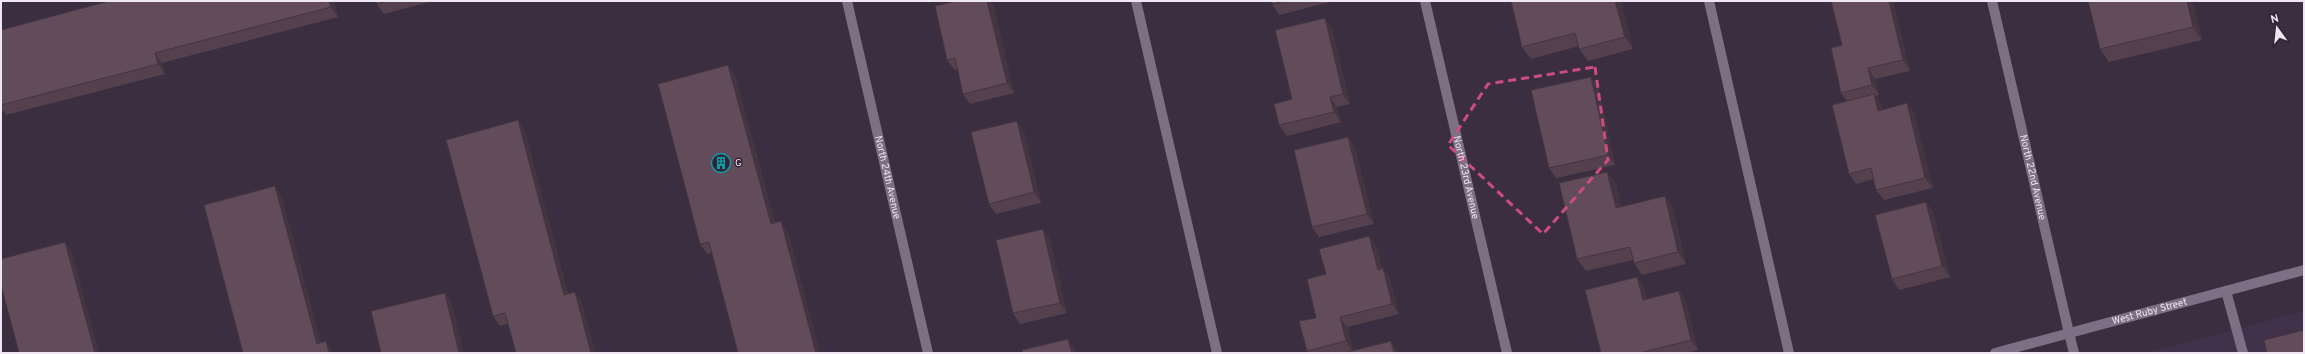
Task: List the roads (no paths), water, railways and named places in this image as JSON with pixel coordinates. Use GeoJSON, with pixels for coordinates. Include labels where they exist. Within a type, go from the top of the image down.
{"type":"FeatureCollection","features":[{"type":"Feature","properties":{"kind":"street","name":"North 24th Avenue"},"geometry":{"type":"LineString","coordinates":[[847,1],[928,353]]}},
{"type":"Feature","properties":{"kind":"street"},"geometry":{"type":"LineString","coordinates":[[1136,1],[1217,353]]}},
{"type":"Feature","properties":{"kind":"street","name":"North 23rd Avenue"},"geometry":{"type":"LineString","coordinates":[[1425,1],[1507,353]]}},
{"type":"Feature","properties":{"kind":"street"},"geometry":{"type":"LineString","coordinates":[[1709,1],[1790,353]]}},
{"type":"Feature","properties":{"kind":"street","name":"North 22nd Avenue"},"geometry":{"type":"LineString","coordinates":[[1992,1],[2074,353]]}},
{"type":"Feature","properties":{"kind":"street","name":"West Ruby Street"},"geometry":{"type":"LineString","coordinates":[[1995,353],[2304,270]]}},
{"type":"Feature","properties":{"kind":"street"},"geometry":{"type":"LineString","coordinates":[[2226,291],[2243,353]]}},
{"type":"Feature","properties":{"kind":"place","name":"G"},"geometry":{"type":"Point","coordinates":[721,163]}}]}
